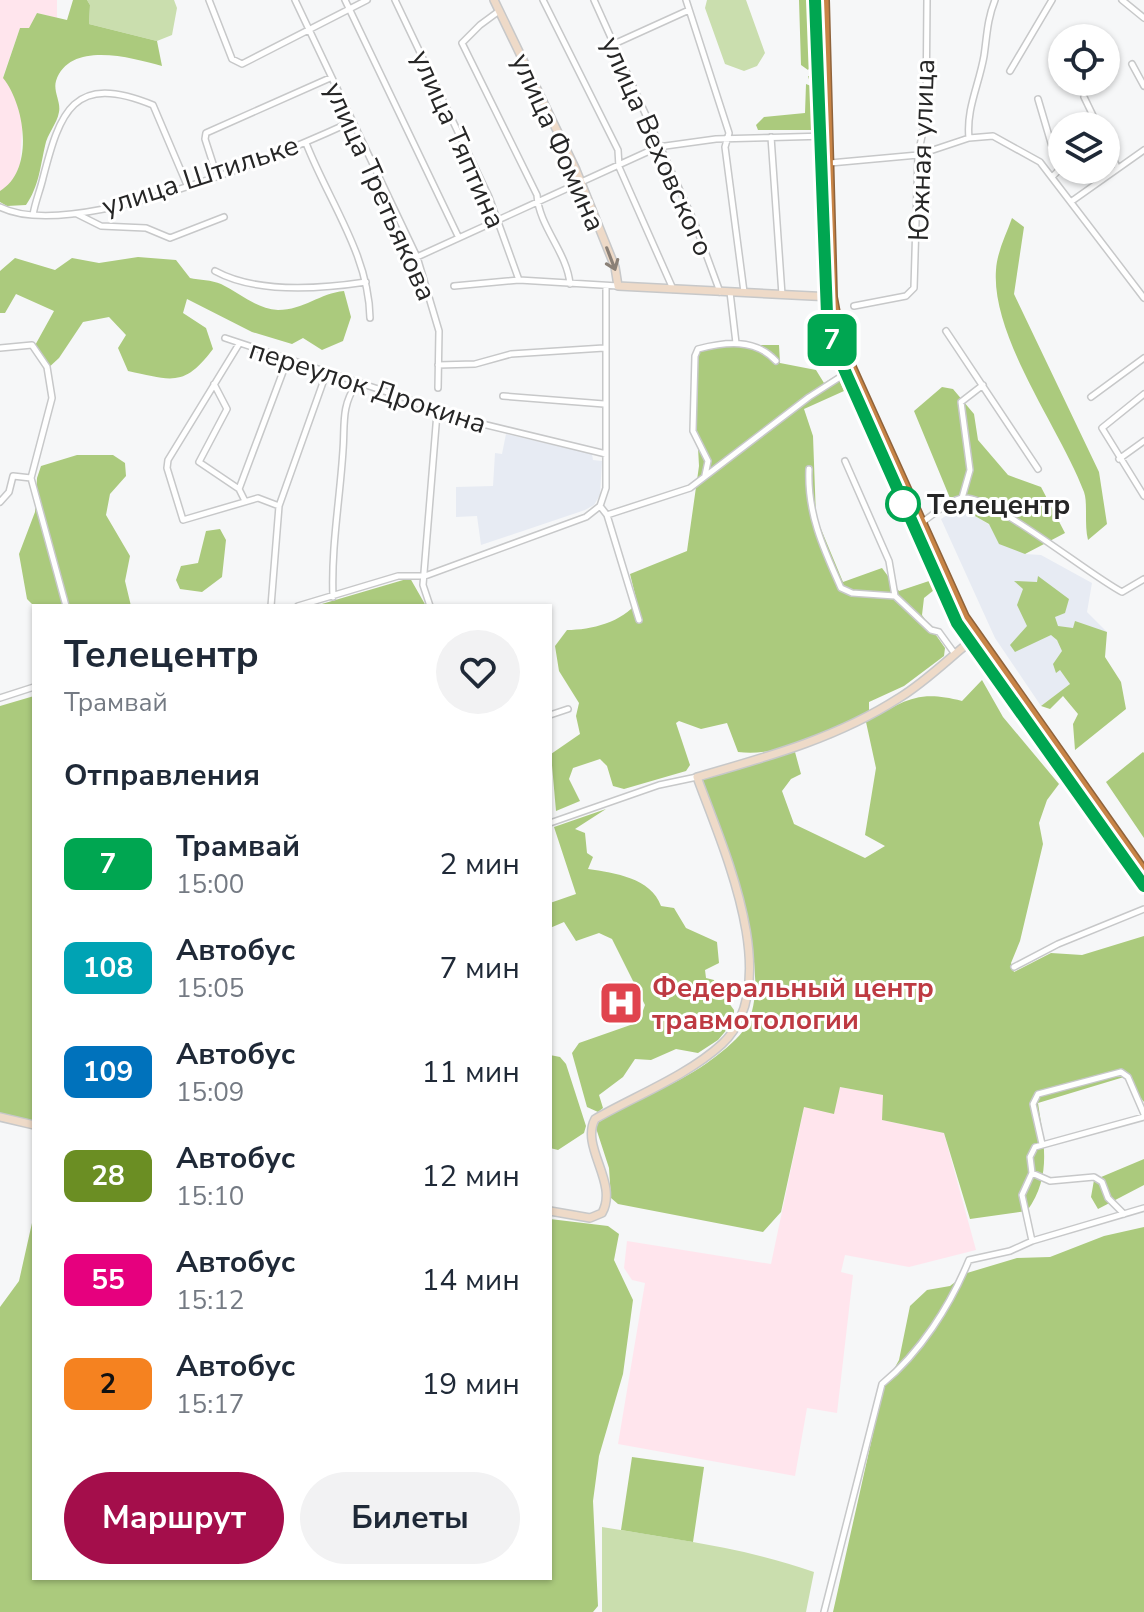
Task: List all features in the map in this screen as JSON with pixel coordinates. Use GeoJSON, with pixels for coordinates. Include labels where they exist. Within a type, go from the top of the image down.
{"type":"FeatureCollection","features":[{"type":"Feature","properties":{"kind":"highway"},"geometry":{"type":"LineString","coordinates":[[824,0],[832,297],[836,329],[851,370],[949,589],[977,636],[1144,872]]}},
{"type":"Feature","properties":{"kind":"street"},"geometry":{"type":"LineString","coordinates":[[209,0],[232,59],[242,64],[367,0]]}},
{"type":"Feature","properties":{"kind":"street","name":"улица Третьякова"},"geometry":{"type":"LineString","coordinates":[[295,0],[417,257],[437,322],[438,388]]}},
{"type":"Feature","properties":{"kind":"street"},"geometry":{"type":"LineString","coordinates":[[345,0],[458,236]]}},
{"type":"Feature","properties":{"kind":"street","name":"улица Тяптина"},"geometry":{"type":"LineString","coordinates":[[395,0],[497,218],[519,280]]}},
{"type":"Feature","properties":{"kind":"street","name":"улица Фомина"},"geometry":{"type":"LineString","coordinates":[[494,0],[579,180],[615,267],[618,286]]}},
{"type":"Feature","properties":{"kind":"street"},"geometry":{"type":"LineString","coordinates":[[543,0],[620,161],[619,167],[673,290]]}},
{"type":"Feature","properties":{"kind":"street","name":"улица Веховского"},"geometry":{"type":"LineString","coordinates":[[594,0],[695,224],[720,292]]}},
{"type":"Feature","properties":{"kind":"street"},"geometry":{"type":"LineString","coordinates":[[686,0],[729,133],[727,138],[744,293]]}},
{"type":"Feature","properties":{"kind":"street","name":"Южная улица"},"geometry":{"type":"LineString","coordinates":[[854,306],[906,296],[914,288],[918,155],[925,132],[927,0]]}},
{"type":"Feature","properties":{"kind":"street"},"geometry":{"type":"LineString","coordinates":[[969,138],[969,111],[983,58],[987,21],[995,0]]}},
{"type":"Feature","properties":{"kind":"street"},"geometry":{"type":"LineString","coordinates":[[1010,71],[1052,0]]}},
{"type":"Feature","properties":{"kind":"street"},"geometry":{"type":"LineString","coordinates":[[1122,0],[1144,18]]}},
{"type":"Feature","properties":{"kind":"street"},"geometry":{"type":"LineString","coordinates":[[613,44],[689,10]]}},
{"type":"Feature","properties":{"kind":"street"},"geometry":{"type":"LineString","coordinates":[[499,11],[462,43],[537,200],[570,284]]}},
{"type":"Feature","properties":{"kind":"street"},"geometry":{"type":"LineString","coordinates":[[1132,64],[1142,76],[1144,86]]}},
{"type":"Feature","properties":{"kind":"street"},"geometry":{"type":"LineString","coordinates":[[217,176],[205,139],[206,133],[330,78]]}},
{"type":"Feature","properties":{"kind":"street"},"geometry":{"type":"LineString","coordinates":[[33,215],[57,125],[69,110],[90,97],[120,94],[153,105],[187,185]]}},
{"type":"Feature","properties":{"kind":"street"},"geometry":{"type":"LineString","coordinates":[[1084,97],[1091,112]]}},
{"type":"Feature","properties":{"kind":"street"},"geometry":{"type":"LineString","coordinates":[[1038,99],[1048,133]]}},
{"type":"Feature","properties":{"kind":"street","name":"улица Штильке"},"geometry":{"type":"LineString","coordinates":[[0,207],[15,214],[76,213],[217,176],[306,143],[351,122]]}},
{"type":"Feature","properties":{"kind":"street"},"geometry":{"type":"LineString","coordinates":[[417,257],[620,161],[658,147],[727,138],[830,135]]}},
{"type":"Feature","properties":{"kind":"street"},"geometry":{"type":"LineString","coordinates":[[830,163],[918,155],[969,138],[993,136],[1014,145],[1048,171]]}},
{"type":"Feature","properties":{"kind":"street"},"geometry":{"type":"LineString","coordinates":[[771,137],[782,295]]}},
{"type":"Feature","properties":{"kind":"street"},"geometry":{"type":"LineString","coordinates":[[306,143],[355,250],[366,282],[370,318]]}},
{"type":"Feature","properties":{"kind":"street"},"geometry":{"type":"LineString","coordinates":[[1120,165],[1144,150]]}},
{"type":"Feature","properties":{"kind":"street"},"geometry":{"type":"LineString","coordinates":[[1059,184],[1144,298]]}},
{"type":"Feature","properties":{"kind":"street"},"geometry":{"type":"LineString","coordinates":[[1072,201],[1094,184]]}},
{"type":"Feature","properties":{"kind":"street"},"geometry":{"type":"LineString","coordinates":[[76,213],[101,226],[146,228],[170,238],[224,217]]}},
{"type":"Feature","properties":{"kind":"street"},"geometry":{"type":"LineString","coordinates":[[215,271],[236,281],[305,290],[366,282]]}},
{"type":"Feature","properties":{"kind":"street"},"geometry":{"type":"LineString","coordinates":[[454,286],[519,280],[832,297]]}},
{"type":"Feature","properties":{"kind":"street"},"geometry":{"type":"LineString","coordinates":[[306,604],[407,574],[425,576],[586,517],[600,506],[606,488],[603,294],[606,286]]}},
{"type":"Feature","properties":{"kind":"street"},"geometry":{"type":"LineString","coordinates":[[730,292],[736,343]]}},
{"type":"Feature","properties":{"kind":"street"},"geometry":{"type":"LineString","coordinates":[[946,331],[1038,469]]}},
{"type":"Feature","properties":{"kind":"street","name":"переулок Дрокина"},"geometry":{"type":"LineString","coordinates":[[225,338],[356,385],[408,399],[437,413],[606,454]]}},
{"type":"Feature","properties":{"kind":"street"},"geometry":{"type":"LineString","coordinates":[[702,479],[708,461],[693,431],[695,356],[698,349],[736,343],[755,345],[776,361]]}},
{"type":"Feature","properties":{"kind":"street"},"geometry":{"type":"LineString","coordinates":[[239,344],[168,460],[180,518],[186,520],[263,498],[279,506]]}},
{"type":"Feature","properties":{"kind":"street"},"geometry":{"type":"LineString","coordinates":[[0,348],[32,345],[50,377],[49,421],[31,478],[65,604]]}},
{"type":"Feature","properties":{"kind":"street"},"geometry":{"type":"LineString","coordinates":[[438,365],[475,364],[511,354],[604,348]]}},
{"type":"Feature","properties":{"kind":"street"},"geometry":{"type":"LineString","coordinates":[[1091,397],[1144,358]]}},
{"type":"Feature","properties":{"kind":"street"},"geometry":{"type":"LineString","coordinates":[[239,489],[287,361]]}},
{"type":"Feature","properties":{"kind":"street"},"geometry":{"type":"LineString","coordinates":[[607,515],[677,494],[851,370]]}},
{"type":"Feature","properties":{"kind":"street"},"geometry":{"type":"LineString","coordinates":[[271,604],[279,506],[326,374]]}},
{"type":"Feature","properties":{"kind":"street"},"geometry":{"type":"LineString","coordinates":[[214,384],[227,409],[199,462],[239,489],[245,501]]}},
{"type":"Feature","properties":{"kind":"street"},"geometry":{"type":"LineString","coordinates":[[333,597],[333,554],[344,448],[342,420],[356,385]]}},
{"type":"Feature","properties":{"kind":"street"},"geometry":{"type":"LineString","coordinates":[[920,523],[962,498],[970,470],[961,402],[983,385]]}},
{"type":"Feature","properties":{"kind":"street"},"geometry":{"type":"LineString","coordinates":[[1144,394],[1102,428],[1119,459],[1141,485],[1144,496]]}},
{"type":"Feature","properties":{"kind":"street"},"geometry":{"type":"LineString","coordinates":[[503,396],[604,404]]}},
{"type":"Feature","properties":{"kind":"street"},"geometry":{"type":"LineString","coordinates":[[429,604],[423,585],[437,413]]}},
{"type":"Feature","properties":{"kind":"street"},"geometry":{"type":"LineString","coordinates":[[1119,459],[1144,441]]}},
{"type":"Feature","properties":{"kind":"street"},"geometry":{"type":"LineString","coordinates":[[845,461],[889,561],[895,596],[931,630],[939,632],[955,654]]}},
{"type":"Feature","properties":{"kind":"street"},"geometry":{"type":"LineString","coordinates":[[809,469],[808,494],[815,527],[841,588],[852,593],[895,596]]}},
{"type":"Feature","properties":{"kind":"street"},"geometry":{"type":"LineString","coordinates":[[0,502],[9,492],[13,476],[31,478]]}},
{"type":"Feature","properties":{"kind":"street"},"geometry":{"type":"LineString","coordinates":[[962,498],[992,507],[1122,592],[1144,579]]}},
{"type":"Feature","properties":{"kind":"street"},"geometry":{"type":"LineString","coordinates":[[600,506],[607,515],[639,620]]}},
{"type":"Feature","properties":{"kind":"street"},"geometry":{"type":"LineString","coordinates":[[552,822],[659,785],[794,748],[856,723],[902,697],[977,636]]}},
{"type":"Feature","properties":{"kind":"street"},"geometry":{"type":"LineString","coordinates":[[0,698],[32,688]]}},
{"type":"Feature","properties":{"kind":"street"},"geometry":{"type":"LineString","coordinates":[[552,714],[568,709]]}},
{"type":"Feature","properties":{"kind":"street"},"geometry":{"type":"LineString","coordinates":[[552,1211],[590,1218],[602,1213],[607,1201],[590,1133],[595,1119],[705,1057],[736,1029],[747,1004],[750,977],[744,919],[697,777]]}},
{"type":"Feature","properties":{"kind":"street"},"geometry":{"type":"LineString","coordinates":[[1014,967],[1058,944],[1144,909]]}},
{"type":"Feature","properties":{"kind":"street"},"geometry":{"type":"LineString","coordinates":[[1032,1241],[1022,1195],[1032,1173],[1030,1157],[1042,1144],[1144,1116],[1128,1077],[1121,1072],[1038,1094],[1033,1104],[1042,1144]]}},
{"type":"Feature","properties":{"kind":"street"},"geometry":{"type":"LineString","coordinates":[[0,1117],[32,1125]]}},
{"type":"Feature","properties":{"kind":"street"},"geometry":{"type":"LineString","coordinates":[[1032,1173],[1050,1181],[1094,1177],[1102,1182],[1108,1198],[1124,1214]]}},
{"type":"Feature","properties":{"kind":"street"},"geometry":{"type":"LineString","coordinates":[[824,1612],[882,1384],[894,1376],[921,1343],[969,1260],[1010,1251],[1032,1241],[1144,1208]]}},
{"type":"Feature","properties":{"kind":"shaded area"},"geometry":{"type":"Polygon","coordinates":[[[0,0],[57,0],[57,18],[37,13],[29,29],[20,28],[3,77],[16,93],[23,114],[20,164],[12,184],[0,191],[0,0]]]}},
{"type":"Feature","properties":{"kind":"shaded area"},"geometry":{"type":"Polygon","coordinates":[[[506,434],[592,454],[593,460],[602,461],[600,495],[594,505],[585,510],[481,545],[477,516],[456,517],[456,487],[493,486],[495,453],[502,454],[506,434]]]}},
{"type":"Feature","properties":{"kind":"shaded area"},"geometry":{"type":"Polygon","coordinates":[[[959,507],[990,525],[1025,554],[1041,555],[1092,583],[1087,612],[1107,632],[1070,684],[1041,706],[995,638],[941,519],[959,507]]]}},
{"type":"Feature","properties":{"kind":"shaded area"},"geometry":{"type":"Polygon","coordinates":[[[840,1087],[884,1095],[882,1120],[944,1133],[976,1250],[909,1267],[845,1255],[841,1272],[853,1275],[837,1413],[807,1408],[795,1476],[618,1444],[645,1283],[632,1280],[624,1268],[627,1241],[771,1264],[804,1107],[840,1087]]]}},
{"type":"Feature","properties":{"kind":"green space"},"geometry":{"type":"Polygon","coordinates":[[[73,0],[87,0],[90,5],[89,24],[157,41],[162,66],[103,55],[74,60],[63,68],[55,85],[59,112],[46,142],[34,191],[26,205],[7,206],[0,202],[0,191],[11,181],[18,168],[23,137],[17,104],[3,78],[20,28],[29,28],[37,13],[67,20],[73,0]]]}},
{"type":"Feature","properties":{"kind":"green space"},"geometry":{"type":"Polygon","coordinates":[[[87,0],[174,0],[177,8],[172,35],[157,41],[89,24],[90,5],[87,0]]]}},
{"type":"Feature","properties":{"kind":"green space"},"geometry":{"type":"Polygon","coordinates":[[[707,0],[746,0],[765,53],[757,66],[744,71],[725,64],[705,8],[707,0]]]}},
{"type":"Feature","properties":{"kind":"green space"},"geometry":{"type":"Polygon","coordinates":[[[799,0],[810,0],[813,16],[815,47],[808,70],[801,65],[799,0]]]}},
{"type":"Feature","properties":{"kind":"green space"},"geometry":{"type":"Polygon","coordinates":[[[808,76],[814,77],[817,130],[758,130],[756,125],[764,117],[805,113],[806,84],[811,86],[808,76]]]}},
{"type":"Feature","properties":{"kind":"green space"},"geometry":{"type":"Polygon","coordinates":[[[1012,218],[1024,227],[1014,294],[1099,472],[1107,524],[1088,540],[1084,492],[1016,354],[997,297],[997,263],[1012,218]]]}},
{"type":"Feature","properties":{"kind":"green space"},"geometry":{"type":"Polygon","coordinates":[[[138,257],[176,260],[190,278],[221,284],[270,309],[296,307],[344,291],[351,317],[343,341],[322,350],[303,338],[292,344],[252,332],[187,299],[183,313],[206,328],[213,349],[203,362],[185,375],[166,378],[128,371],[118,348],[126,335],[109,317],[83,322],[59,358],[45,371],[33,349],[54,311],[16,294],[5,313],[0,313],[0,271],[15,258],[55,270],[72,258],[99,263],[138,257]]]}},
{"type":"Feature","properties":{"kind":"green space"},"geometry":{"type":"Polygon","coordinates":[[[708,345],[779,345],[780,363],[816,370],[824,383],[837,375],[844,391],[804,409],[813,436],[816,517],[843,582],[882,568],[899,591],[929,581],[934,590],[924,598],[922,615],[945,648],[944,656],[904,686],[869,702],[869,712],[805,741],[771,751],[738,752],[727,723],[701,729],[679,721],[676,723],[690,765],[686,771],[624,789],[613,786],[607,766],[600,759],[573,768],[569,779],[580,801],[556,811],[552,753],[580,734],[576,716],[579,703],[559,671],[555,646],[567,630],[596,626],[624,615],[637,602],[630,574],[687,551],[699,466],[693,355],[708,345]]]}},
{"type":"Feature","properties":{"kind":"green space"},"geometry":{"type":"Polygon","coordinates":[[[942,387],[953,389],[974,414],[978,440],[1008,475],[1041,487],[1065,533],[1025,554],[999,544],[989,524],[952,503],[914,411],[942,387]]]}},
{"type":"Feature","properties":{"kind":"green space"},"geometry":{"type":"Polygon","coordinates":[[[77,455],[113,455],[125,463],[126,476],[110,494],[106,515],[130,556],[125,581],[131,604],[32,604],[27,599],[19,554],[35,512],[37,478],[41,466],[77,455]]]}},
{"type":"Feature","properties":{"kind":"green space"},"geometry":{"type":"Polygon","coordinates":[[[220,529],[226,540],[222,577],[202,592],[180,589],[176,580],[181,566],[198,563],[206,531],[220,529]]]}},
{"type":"Feature","properties":{"kind":"green space"},"geometry":{"type":"Polygon","coordinates":[[[1038,576],[1069,599],[1065,613],[1055,617],[1058,626],[1073,628],[1075,621],[1107,632],[1105,657],[1121,682],[1126,709],[1075,750],[1073,724],[1078,714],[1063,696],[1050,709],[1041,706],[1070,684],[1060,670],[1056,673],[1053,664],[1062,651],[1057,640],[1051,635],[1015,652],[1010,645],[1027,626],[1017,605],[1023,589],[1014,581],[1037,582],[1038,576]]]}},
{"type":"Feature","properties":{"kind":"green space"},"geometry":{"type":"Polygon","coordinates":[[[410,578],[425,604],[322,604],[410,578]]]}},
{"type":"Feature","properties":{"kind":"green space"},"geometry":{"type":"Polygon","coordinates":[[[982,680],[1003,717],[1059,784],[1047,800],[1039,823],[1043,844],[1020,941],[1011,963],[1014,972],[1051,953],[1082,955],[1144,936],[1144,1102],[1124,1077],[1038,1103],[1044,1146],[1043,1172],[1035,1198],[1027,1211],[970,1219],[944,1133],[882,1120],[883,1095],[840,1087],[834,1114],[804,1107],[781,1212],[763,1232],[618,1204],[611,1198],[609,1168],[595,1125],[711,1060],[743,1031],[753,1007],[755,977],[752,943],[744,906],[701,780],[795,752],[801,774],[791,779],[782,791],[794,824],[865,858],[885,846],[865,835],[876,768],[866,722],[911,699],[933,696],[962,701],[982,680]]]}},
{"type":"Feature","properties":{"kind":"green space"},"geometry":{"type":"Polygon","coordinates":[[[32,697],[32,1121],[0,1115],[0,706],[32,697]]]}},
{"type":"Feature","properties":{"kind":"green space"},"geometry":{"type":"Polygon","coordinates":[[[1144,753],[1144,838],[1106,782],[1144,753]]]}},
{"type":"Feature","properties":{"kind":"green space"},"geometry":{"type":"Polygon","coordinates":[[[606,809],[575,829],[585,833],[587,853],[593,857],[588,869],[631,878],[649,889],[661,906],[674,908],[686,928],[717,942],[719,963],[705,970],[706,978],[714,980],[716,987],[739,984],[743,989],[741,995],[723,995],[734,1010],[734,1021],[718,1040],[698,1053],[676,1049],[651,1060],[635,1059],[623,1077],[599,1095],[603,1108],[598,1112],[587,1107],[572,1053],[579,1043],[639,1022],[645,1005],[612,939],[599,933],[576,941],[564,922],[552,927],[552,902],[576,894],[554,827],[606,809]]]}},
{"type":"Feature","properties":{"kind":"green space"},"geometry":{"type":"Polygon","coordinates":[[[552,1055],[560,1057],[566,1064],[586,1126],[584,1133],[558,1150],[552,1148],[552,1055]]]}},
{"type":"Feature","properties":{"kind":"green space"},"geometry":{"type":"Polygon","coordinates":[[[1144,1159],[1144,1185],[1098,1209],[1091,1197],[1094,1180],[1144,1159]]]}},
{"type":"Feature","properties":{"kind":"green space"},"geometry":{"type":"Polygon","coordinates":[[[552,1219],[608,1226],[619,1234],[614,1260],[633,1300],[623,1374],[599,1456],[593,1501],[598,1606],[593,1612],[0,1612],[0,1307],[19,1281],[32,1223],[32,1580],[552,1580],[552,1219]]]}},
{"type":"Feature","properties":{"kind":"green space"},"geometry":{"type":"Polygon","coordinates":[[[1144,1227],[1144,1612],[833,1612],[883,1389],[899,1360],[910,1306],[927,1290],[950,1286],[967,1273],[1017,1258],[1050,1257],[1104,1236],[1144,1227]]]}},
{"type":"Feature","properties":{"kind":"green space"},"geometry":{"type":"Polygon","coordinates":[[[632,1457],[704,1467],[693,1542],[621,1530],[632,1457]]]}},
{"type":"Feature","properties":{"kind":"green space"},"geometry":{"type":"Polygon","coordinates":[[[602,1527],[736,1550],[814,1572],[806,1612],[602,1612],[602,1527]]]}},
{"type":"Feature","properties":{"kind":"tram line"},"geometry":{"type":"LineString","coordinates":[[812,0],[824,314],[831,345],[955,625],[1144,891]]}},
{"type":"Feature","properties":{"kind":"tram line","name":"7"},"geometry":{"type":"LineString","coordinates":[[815,0],[827,314],[833,344],[957,623],[1144,886]]}},
{"type":"Feature","properties":{"kind":"place","name":"Телецентр"},"geometry":{"type":"Point","coordinates":[903,504]}},
{"type":"Feature","properties":{"kind":"place","name":"Федеральный центр травмотологии"},"geometry":{"type":"Point","coordinates":[621,1003]}}]}
